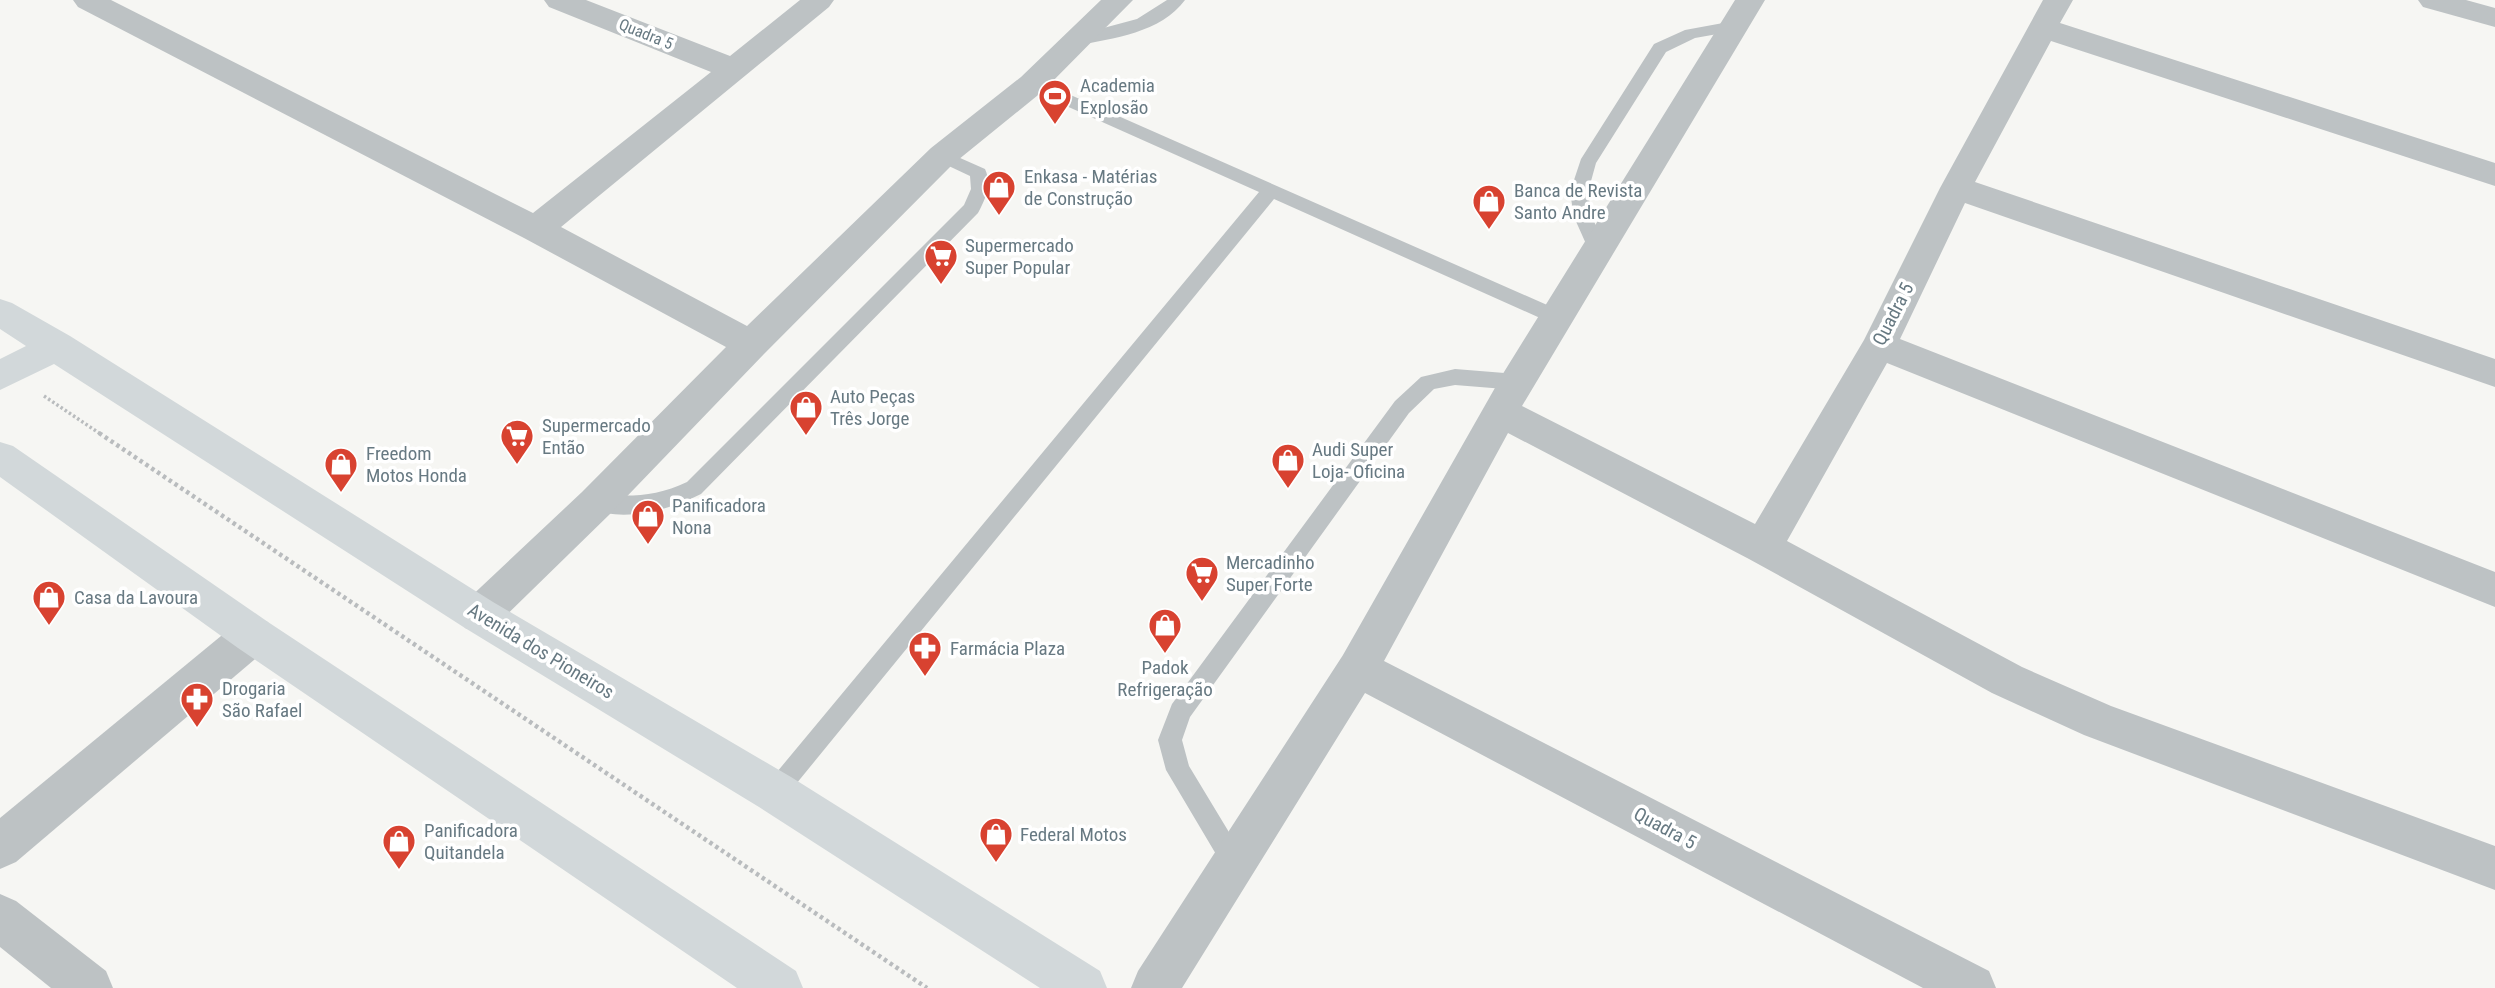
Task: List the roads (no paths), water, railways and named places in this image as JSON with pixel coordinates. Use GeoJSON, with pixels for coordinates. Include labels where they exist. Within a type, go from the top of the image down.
{"type":"FeatureCollection","features":[{"type":"Feature","properties":{"kind":"main road","name":"Avenida dos Pioneiros"},"geometry":{"type":"LineString","coordinates":[[0,312],[479,615],[775,792],[1083,988]]}},
{"type":"Feature","properties":{"kind":"main road"},"geometry":{"type":"LineString","coordinates":[[4,374],[57,346]]}},
{"type":"Feature","properties":{"kind":"main road"},"geometry":{"type":"LineString","coordinates":[[0,457],[253,635],[779,988]]}},
{"type":"Feature","properties":{"kind":"street"},"geometry":{"type":"LineString","coordinates":[[88,0],[536,229],[751,344]]}},
{"type":"Feature","properties":{"kind":"street","name":"Quadra 5"},"geometry":{"type":"LineString","coordinates":[[559,0],[733,69]]}},
{"type":"Feature","properties":{"kind":"street"},"geometry":{"type":"LineString","coordinates":[[536,229],[818,0]]}},
{"type":"Feature","properties":{"kind":"street"},"geometry":{"type":"LineString","coordinates":[[479,615],[596,503],[751,344],[943,156],[1032,84],[1118,0]]}},
{"type":"Feature","properties":{"kind":"street","name":"Quadra 5"},"geometry":{"type":"LineString","coordinates":[[1763,547],[1879,345],[1956,188],[2058,0]]}},
{"type":"Feature","properties":{"kind":"street"},"geometry":{"type":"LineString","coordinates":[[2433,0],[2495,18]]}},
{"type":"Feature","properties":{"kind":"street"},"geometry":{"type":"LineString","coordinates":[[1155,988],[1359,668],[1509,397],[1742,13]]}},
{"type":"Feature","properties":{"kind":"street"},"geometry":{"type":"LineString","coordinates":[[2043,28],[2495,175]]}},
{"type":"Feature","properties":{"kind":"street"},"geometry":{"type":"LineString","coordinates":[[1956,188],[2495,373]]}},
{"type":"Feature","properties":{"kind":"street"},"geometry":{"type":"LineString","coordinates":[[1879,345],[2495,590]]}},
{"type":"Feature","properties":{"kind":"street"},"geometry":{"type":"LineString","coordinates":[[1509,397],[1763,547],[2007,680],[2099,721],[2495,868]]}},
{"type":"Feature","properties":{"kind":"street"},"geometry":{"type":"LineString","coordinates":[[0,847],[253,635]]}},
{"type":"Feature","properties":{"kind":"street","name":"Quadra 5"},"geometry":{"type":"LineString","coordinates":[[1359,668],[1972,988]]}},
{"type":"Feature","properties":{"kind":"street"},"geometry":{"type":"LineString","coordinates":[[0,917],[89,988]]}},
{"type":"Feature","properties":{"kind":"lane"},"geometry":{"type":"LineString","coordinates":[[1076,41],[1144,24],[1170,8],[1177,0]]}},
{"type":"Feature","properties":{"kind":"lane"},"geometry":{"type":"LineString","coordinates":[[1598,250],[1583,217],[1580,192],[1587,163],[1660,48],[1742,13]]}},
{"type":"Feature","properties":{"kind":"lane"},"geometry":{"type":"LineString","coordinates":[[1032,84],[1556,317]]}},
{"type":"Feature","properties":{"kind":"lane"},"geometry":{"type":"LineString","coordinates":[[596,503],[645,507],[666,503],[694,488],[972,208],[979,189],[979,173],[943,156]]}},
{"type":"Feature","properties":{"kind":"lane"},"geometry":{"type":"LineString","coordinates":[[775,792],[1270,191]]}},
{"type":"Feature","properties":{"kind":"lane"},"geometry":{"type":"LineString","coordinates":[[1235,862],[1178,770],[1170,740],[1180,712],[1402,407],[1428,383],[1455,377],[1509,397]]}},
{"type":"Feature","properties":{"kind":"place","name":"Academia Explosão"},"geometry":{"type":"Point","coordinates":[1055,126]}},
{"type":"Feature","properties":{"kind":"place","name":"Enkasa - Matérias de Construção"},"geometry":{"type":"Point","coordinates":[999,217]}},
{"type":"Feature","properties":{"kind":"place","name":"Banca de Revista Santo Andre"},"geometry":{"type":"Point","coordinates":[1489,231]}},
{"type":"Feature","properties":{"kind":"place","name":"Supermercado Super Popular"},"geometry":{"type":"Point","coordinates":[941,286]}},
{"type":"Feature","properties":{"kind":"place","name":"Auto Peças Três Jorge"},"geometry":{"type":"Point","coordinates":[806,437]}},
{"type":"Feature","properties":{"kind":"place","name":"Supermercado Então"},"geometry":{"type":"Point","coordinates":[517,466]}},
{"type":"Feature","properties":{"kind":"place","name":"Audi Super Loja- Oficina"},"geometry":{"type":"Point","coordinates":[1288,490]}},
{"type":"Feature","properties":{"kind":"place","name":"Freedom Motos Honda"},"geometry":{"type":"Point","coordinates":[341,494]}},
{"type":"Feature","properties":{"kind":"place","name":"Panificadora Nona"},"geometry":{"type":"Point","coordinates":[648,546]}},
{"type":"Feature","properties":{"kind":"place","name":"Mercadinho Super Forte"},"geometry":{"type":"Point","coordinates":[1202,603]}},
{"type":"Feature","properties":{"kind":"place","name":"Casa da Lavoura"},"geometry":{"type":"Point","coordinates":[49,627]}},
{"type":"Feature","properties":{"kind":"place","name":"Padok Refrigeração"},"geometry":{"type":"Point","coordinates":[1165,655]}},
{"type":"Feature","properties":{"kind":"place","name":"Farmácia Plaza"},"geometry":{"type":"Point","coordinates":[925,678]}},
{"type":"Feature","properties":{"kind":"place","name":"Drogaria São Rafael"},"geometry":{"type":"Point","coordinates":[197,729]}},
{"type":"Feature","properties":{"kind":"place","name":"Federal Motos"},"geometry":{"type":"Point","coordinates":[996,864]}},
{"type":"Feature","properties":{"kind":"place","name":"Panificadora Quitandela"},"geometry":{"type":"Point","coordinates":[399,871]}}]}
